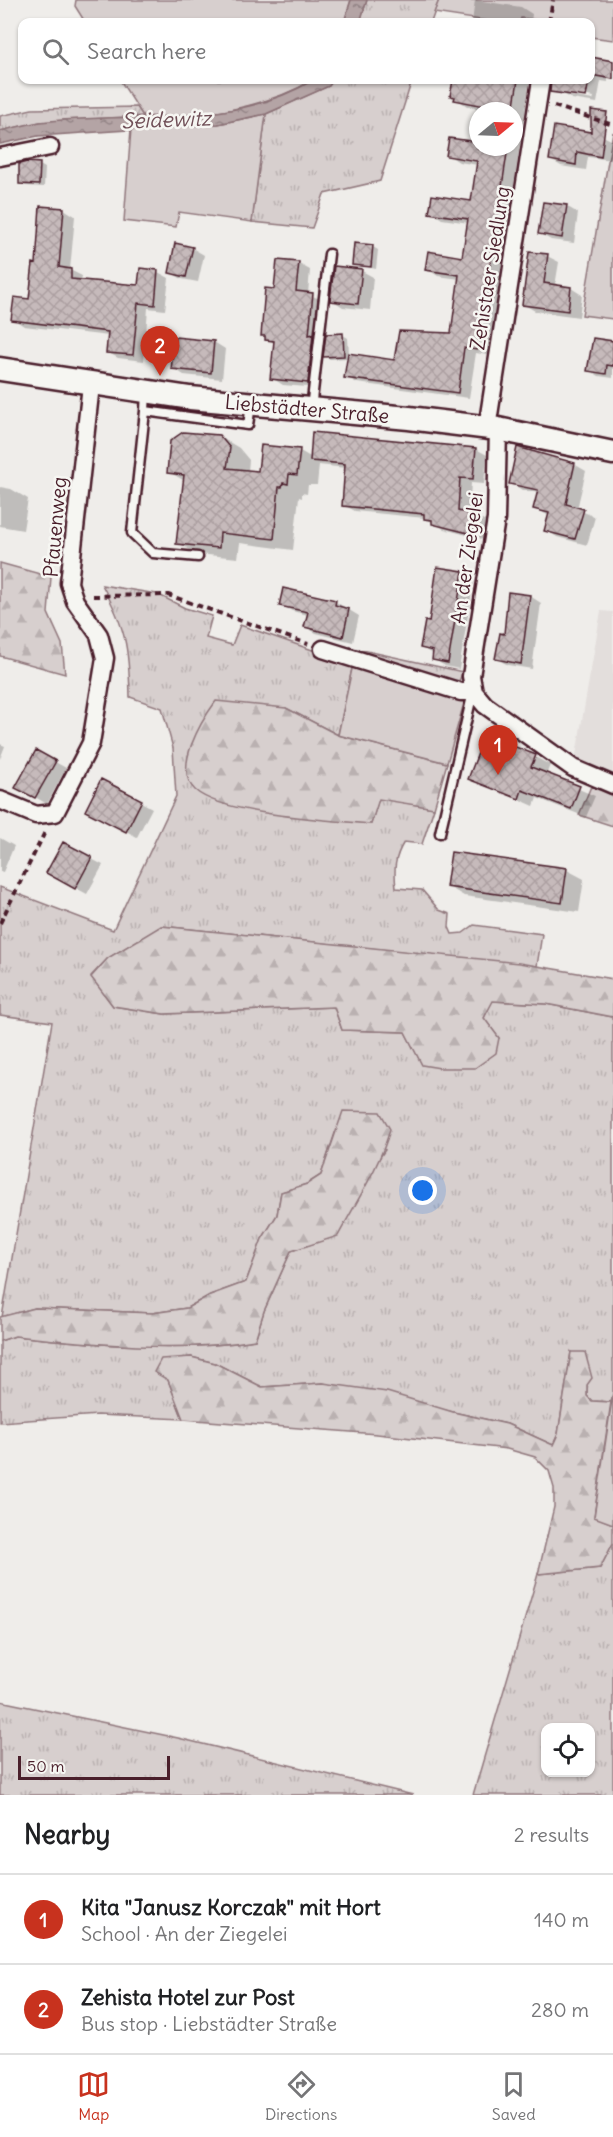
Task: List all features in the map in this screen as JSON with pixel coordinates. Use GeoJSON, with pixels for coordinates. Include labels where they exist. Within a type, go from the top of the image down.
{"type":"FeatureCollection","features":[{"type":"Feature","properties":{"kind":"main road","name":"Liebstädter Straße"},"geometry":{"type":"LineString","coordinates":[[0,369],[91,385],[145,402],[252,404],[493,428],[613,453]]}},
{"type":"Feature","properties":{"kind":"street","name":"Zehistaer Siedlung"},"geometry":{"type":"LineString","coordinates":[[493,428],[540,84]]}},
{"type":"Feature","properties":{"kind":"street"},"geometry":{"type":"LineString","coordinates":[[0,157],[50,147]]}},
{"type":"Feature","properties":{"kind":"street","name":"Pfauenweg"},"geometry":{"type":"LineString","coordinates":[[55,813],[91,743],[105,658],[99,635],[71,593],[69,583],[91,385]]}},
{"type":"Feature","properties":{"kind":"street","name":"An der Ziegelei"},"geometry":{"type":"LineString","coordinates":[[474,692],[471,676],[496,519],[493,428]]}},
{"type":"Feature","properties":{"kind":"street"},"geometry":{"type":"LineString","coordinates":[[323,649],[461,692],[474,692],[485,705],[573,768],[613,785]]}},
{"type":"Feature","properties":{"kind":"street"},"geometry":{"type":"LineString","coordinates":[[0,800],[36,815],[55,813]]}},
{"type":"Feature","properties":{"kind":"lane"},"geometry":{"type":"LineString","coordinates":[[311,409],[329,254]]}},
{"type":"Feature","properties":{"kind":"lane"},"geometry":{"type":"LineString","coordinates":[[145,402],[132,533],[153,553],[198,557]]}},
{"type":"Feature","properties":{"kind":"lane"},"geometry":{"type":"LineString","coordinates":[[441,833],[474,692]]}},
{"type":"Feature","properties":{"kind":"path"},"geometry":{"type":"LineString","coordinates":[[550,18],[553,0]]}},
{"type":"Feature","properties":{"kind":"path"},"geometry":{"type":"LineString","coordinates":[[537,101],[613,125]]}},
{"type":"Feature","properties":{"kind":"path"},"geometry":{"type":"LineString","coordinates":[[71,593],[101,597],[168,595],[323,649]]}},
{"type":"Feature","properties":{"kind":"path"},"geometry":{"type":"LineString","coordinates":[[0,923],[55,813]]}},
{"type":"Feature","properties":{"kind":"shaded area"},"geometry":{"type":"Polygon","coordinates":[[[601,611],[613,612],[613,777],[575,761],[601,611]]]}},
{"type":"Feature","properties":{"kind":"green space"},"geometry":{"type":"Polygon","coordinates":[[[76,0],[351,0],[345,18],[82,18],[75,6],[76,0]]]}},
{"type":"Feature","properties":{"kind":"green space"},"geometry":{"type":"Polygon","coordinates":[[[367,0],[439,0],[432,18],[361,18],[367,0]]]}},
{"type":"Feature","properties":{"kind":"green space"},"geometry":{"type":"Polygon","coordinates":[[[439,0],[613,0],[613,40],[595,38],[595,18],[467,18],[434,13],[439,0]]]}},
{"type":"Feature","properties":{"kind":"green space"},"geometry":{"type":"Polygon","coordinates":[[[123,84],[305,84],[275,98],[231,110],[185,116],[143,116],[123,84]]]}},
{"type":"Feature","properties":{"kind":"green space"},"geometry":{"type":"Polygon","coordinates":[[[330,84],[411,84],[380,181],[324,194],[312,228],[252,222],[266,114],[330,84]]]}},
{"type":"Feature","properties":{"kind":"green space"},"geometry":{"type":"Polygon","coordinates":[[[137,107],[143,116],[40,122],[0,131],[0,116],[32,109],[137,107]]]}},
{"type":"Feature","properties":{"kind":"green space"},"geometry":{"type":"Polygon","coordinates":[[[266,114],[252,222],[179,212],[176,227],[124,221],[131,129],[218,124],[266,114]]]}},
{"type":"Feature","properties":{"kind":"green space"},"geometry":{"type":"Polygon","coordinates":[[[613,132],[613,319],[582,315],[613,132]]]}},
{"type":"Feature","properties":{"kind":"green space"},"geometry":{"type":"Polygon","coordinates":[[[0,563],[51,577],[48,613],[62,644],[65,674],[0,656],[0,563]]]}},
{"type":"Feature","properties":{"kind":"green space"},"geometry":{"type":"Polygon","coordinates":[[[102,585],[157,594],[185,608],[212,616],[206,638],[232,645],[240,625],[353,664],[338,735],[286,708],[224,804],[287,815],[371,824],[379,798],[434,808],[422,844],[404,842],[398,853],[395,864],[396,888],[422,890],[439,910],[450,914],[449,927],[452,934],[463,933],[474,925],[542,934],[537,966],[162,926],[108,958],[91,976],[113,1006],[164,1014],[334,1007],[342,1030],[405,1032],[422,1064],[499,1038],[484,1018],[492,1001],[546,1004],[613,1017],[613,1393],[611,1402],[592,1401],[587,1396],[587,1385],[571,1352],[558,1434],[553,1445],[507,1424],[323,1383],[262,1387],[215,1363],[191,1357],[176,1359],[168,1380],[183,1419],[98,1415],[0,1422],[0,1341],[15,1336],[167,1347],[255,1340],[264,1311],[291,1251],[338,1235],[371,1170],[385,1150],[335,1133],[321,1175],[307,1184],[281,1192],[277,1215],[262,1239],[246,1282],[210,1295],[187,1308],[152,1313],[35,1308],[2,1317],[52,1022],[0,1015],[0,887],[113,930],[176,796],[173,748],[162,708],[130,697],[125,639],[102,585]]]}},
{"type":"Feature","properties":{"kind":"green space"},"geometry":{"type":"Polygon","coordinates":[[[344,646],[463,672],[458,683],[345,650],[344,646]]]}},
{"type":"Feature","properties":{"kind":"green space"},"geometry":{"type":"Polygon","coordinates":[[[353,664],[462,696],[464,703],[447,763],[338,735],[353,664]]]}},
{"type":"Feature","properties":{"kind":"green space"},"geometry":{"type":"Polygon","coordinates":[[[216,701],[286,708],[338,735],[447,763],[434,808],[379,799],[371,824],[252,811],[209,798],[195,790],[189,781],[187,769],[188,757],[197,732],[216,701]]]}},
{"type":"Feature","properties":{"kind":"green space"},"geometry":{"type":"Polygon","coordinates":[[[592,784],[613,794],[613,826],[579,815],[592,784]]]}},
{"type":"Feature","properties":{"kind":"green space"},"geometry":{"type":"Polygon","coordinates":[[[161,926],[519,963],[613,979],[613,1017],[546,1004],[493,1001],[484,1018],[499,1038],[496,1053],[475,1068],[440,1068],[422,1065],[405,1032],[342,1030],[334,1007],[164,1014],[113,1006],[91,977],[108,958],[161,926]]]}},
{"type":"Feature","properties":{"kind":"green space"},"geometry":{"type":"Polygon","coordinates":[[[343,1111],[380,1112],[390,1129],[386,1142],[375,1169],[338,1236],[291,1251],[264,1311],[255,1340],[167,1347],[15,1336],[0,1341],[0,1317],[35,1308],[152,1313],[187,1308],[210,1295],[246,1282],[262,1239],[277,1215],[281,1192],[307,1184],[321,1175],[343,1111]]]}},
{"type":"Feature","properties":{"kind":"green space"},"geometry":{"type":"Polygon","coordinates":[[[571,1352],[585,1352],[592,1378],[587,1385],[587,1396],[592,1401],[611,1402],[594,1516],[613,1524],[613,1543],[600,1568],[538,1574],[554,1507],[554,1488],[549,1471],[535,1457],[507,1449],[377,1434],[183,1419],[168,1380],[154,1372],[161,1359],[191,1357],[215,1363],[262,1387],[323,1383],[387,1392],[453,1412],[507,1424],[553,1445],[558,1434],[571,1352]]]}},
{"type":"Feature","properties":{"kind":"green space"},"geometry":{"type":"Polygon","coordinates":[[[613,1393],[613,1524],[594,1517],[613,1393]]]}},
{"type":"Feature","properties":{"kind":"green space"},"geometry":{"type":"Polygon","coordinates":[[[613,1543],[613,1795],[473,1795],[538,1574],[600,1568],[613,1543]]]}},
{"type":"Feature","properties":{"kind":"green space"},"geometry":{"type":"Polygon","coordinates":[[[0,1701],[178,1738],[413,1795],[0,1795],[0,1701]]]}},
{"type":"Feature","properties":{"kind":"water"},"geometry":{"type":"Polygon","coordinates":[[[351,0],[367,0],[361,18],[345,18],[351,0]]]}},
{"type":"Feature","properties":{"kind":"water","name":"Seidewitz"},"geometry":{"type":"Polygon","coordinates":[[[305,84],[330,84],[266,114],[218,124],[38,136],[0,144],[0,131],[40,122],[180,116],[249,106],[281,96],[305,84]]]}},
{"type":"Feature","properties":{"kind":"building"},"geometry":{"type":"Polygon","coordinates":[[[595,58],[613,61],[613,79],[595,76],[595,58]]]}},
{"type":"Feature","properties":{"kind":"building"},"geometry":{"type":"Polygon","coordinates":[[[452,84],[517,84],[514,102],[469,103],[454,100],[455,97],[450,96],[452,84]]]}},
{"type":"Feature","properties":{"kind":"building"},"geometry":{"type":"Polygon","coordinates":[[[551,84],[588,84],[586,97],[550,92],[551,84]]]}},
{"type":"Feature","properties":{"kind":"building"},"geometry":{"type":"Polygon","coordinates":[[[591,110],[607,112],[601,157],[577,152],[576,165],[549,160],[554,126],[591,132],[591,110]]]}},
{"type":"Feature","properties":{"kind":"building"},"geometry":{"type":"Polygon","coordinates":[[[449,138],[469,141],[469,156],[507,156],[477,350],[464,348],[458,393],[344,378],[348,353],[394,360],[399,331],[451,333],[459,275],[425,270],[428,251],[462,257],[468,219],[429,213],[432,195],[471,201],[477,161],[446,156],[449,138]]]}},
{"type":"Feature","properties":{"kind":"building"},"geometry":{"type":"Polygon","coordinates":[[[40,163],[39,185],[19,184],[19,164],[40,163]]]}},
{"type":"Feature","properties":{"kind":"building"},"geometry":{"type":"Polygon","coordinates":[[[543,202],[567,205],[562,238],[538,234],[543,202]]]}},
{"type":"Feature","properties":{"kind":"building"},"geometry":{"type":"Polygon","coordinates":[[[40,206],[64,208],[59,267],[71,269],[71,279],[138,285],[140,268],[158,270],[155,305],[138,303],[133,355],[106,353],[108,332],[11,320],[14,297],[29,299],[33,263],[36,264],[40,206]]]}},
{"type":"Feature","properties":{"kind":"building"},"geometry":{"type":"Polygon","coordinates":[[[175,243],[193,247],[186,277],[169,273],[175,243]]]}},
{"type":"Feature","properties":{"kind":"building"},"geometry":{"type":"Polygon","coordinates":[[[354,243],[373,245],[371,267],[352,265],[354,243]]]}},
{"type":"Feature","properties":{"kind":"building"},"geometry":{"type":"Polygon","coordinates":[[[529,252],[548,254],[544,283],[571,287],[568,311],[522,305],[529,252]]]}},
{"type":"Feature","properties":{"kind":"building"},"geometry":{"type":"Polygon","coordinates":[[[277,260],[299,262],[296,291],[313,293],[309,335],[313,334],[308,383],[270,379],[274,341],[265,340],[265,336],[261,336],[265,288],[274,289],[277,260]]]}},
{"type":"Feature","properties":{"kind":"building"},"geometry":{"type":"Polygon","coordinates":[[[334,266],[362,269],[358,304],[330,301],[334,266]]]}},
{"type":"Feature","properties":{"kind":"building"},"geometry":{"type":"Polygon","coordinates":[[[343,333],[344,356],[323,357],[326,334],[343,333]]]}},
{"type":"Feature","properties":{"kind":"building"},"geometry":{"type":"Polygon","coordinates":[[[175,337],[214,341],[211,373],[171,369],[175,337]]]}},
{"type":"Feature","properties":{"kind":"building"},"geometry":{"type":"Polygon","coordinates":[[[593,338],[613,341],[613,366],[607,365],[606,374],[587,371],[593,338]]]}},
{"type":"Feature","properties":{"kind":"building"},"geometry":{"type":"Polygon","coordinates":[[[183,432],[219,435],[230,448],[227,468],[258,471],[261,445],[300,449],[297,475],[289,474],[288,484],[283,483],[282,487],[279,487],[274,539],[220,533],[219,548],[176,544],[184,475],[167,473],[170,441],[183,432]]]}},
{"type":"Feature","properties":{"kind":"building"},"geometry":{"type":"Polygon","coordinates":[[[312,432],[476,448],[473,479],[460,478],[458,511],[476,514],[472,534],[432,524],[432,520],[424,519],[424,514],[342,506],[345,464],[310,461],[312,432]]]}},
{"type":"Feature","properties":{"kind":"building"},"geometry":{"type":"Polygon","coordinates":[[[517,447],[575,463],[566,504],[584,509],[575,539],[544,531],[549,513],[533,509],[538,490],[509,484],[517,447]]]}},
{"type":"Feature","properties":{"kind":"building"},"geometry":{"type":"Polygon","coordinates":[[[437,567],[463,571],[448,663],[432,660],[433,651],[420,648],[425,621],[429,622],[437,567]]]}},
{"type":"Feature","properties":{"kind":"building"},"geometry":{"type":"Polygon","coordinates":[[[283,588],[336,600],[335,605],[349,609],[343,637],[304,627],[308,612],[279,606],[283,588]]]}},
{"type":"Feature","properties":{"kind":"building"},"geometry":{"type":"Polygon","coordinates":[[[508,592],[530,595],[521,664],[495,659],[500,633],[504,634],[508,592]]]}},
{"type":"Feature","properties":{"kind":"building"},"geometry":{"type":"Polygon","coordinates":[[[485,735],[536,755],[531,767],[580,786],[571,809],[522,790],[519,799],[468,779],[485,735]]]}},
{"type":"Feature","properties":{"kind":"building"},"geometry":{"type":"Polygon","coordinates":[[[36,750],[56,761],[35,798],[15,788],[36,750]]]}},
{"type":"Feature","properties":{"kind":"building"},"geometry":{"type":"Polygon","coordinates":[[[101,779],[142,800],[126,832],[85,811],[101,779]]]}},
{"type":"Feature","properties":{"kind":"building"},"geometry":{"type":"Polygon","coordinates":[[[63,842],[92,857],[75,889],[46,873],[63,842]]]}},
{"type":"Feature","properties":{"kind":"building"},"geometry":{"type":"Polygon","coordinates":[[[451,852],[567,868],[562,903],[446,887],[451,852]]]}},
{"type":"Feature","properties":{"kind":"place","name":"Zehista Hotel zur Post"},"geometry":{"type":"Point","coordinates":[160,376]}},
{"type":"Feature","properties":{"kind":"place","name":"Kita \"Janusz Korczak\" mit Hort"},"geometry":{"type":"Point","coordinates":[498,775]}}]}
